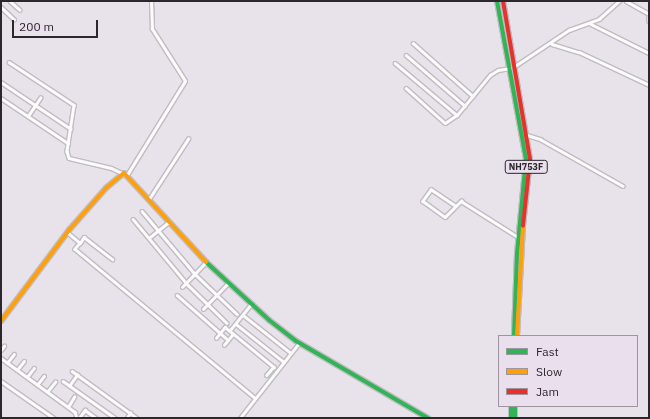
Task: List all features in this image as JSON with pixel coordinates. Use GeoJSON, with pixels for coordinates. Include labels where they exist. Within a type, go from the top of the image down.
{"type":"FeatureCollection","features":[{"type":"Feature","properties":{"kind":"main road","name":"NH753F"},"geometry":{"type":"LineString","coordinates":[[497,1],[527,135],[530,177],[520,255],[518,335]]}},
{"type":"Feature","properties":{"kind":"main road","name":"NH753F"},"geometry":{"type":"LineString","coordinates":[[503,1],[526,159],[519,237],[514,335]]}},
{"type":"Feature","properties":{"kind":"main road"},"geometry":{"type":"LineString","coordinates":[[2,318],[67,232],[122,173],[127,175],[206,262],[252,305],[299,343],[428,418]]}},
{"type":"Feature","properties":{"kind":"main road"},"geometry":{"type":"LineString","coordinates":[[511,407],[511,418]]}},
{"type":"Feature","properties":{"kind":"main road"},"geometry":{"type":"LineString","coordinates":[[515,407],[515,418]]}},
{"type":"Feature","properties":{"kind":"street"},"geometry":{"type":"LineString","coordinates":[[10,1],[20,10]]}},
{"type":"Feature","properties":{"kind":"street"},"geometry":{"type":"LineString","coordinates":[[127,175],[185,81],[152,29],[151,1]]}},
{"type":"Feature","properties":{"kind":"street"},"geometry":{"type":"LineString","coordinates":[[406,88],[445,123],[457,115],[495,72],[513,67],[551,44],[569,30],[589,23],[602,16],[619,1]]}},
{"type":"Feature","properties":{"kind":"street"},"geometry":{"type":"LineString","coordinates":[[626,1],[649,14]]}},
{"type":"Feature","properties":{"kind":"street"},"geometry":{"type":"LineString","coordinates":[[1,7],[14,19]]}},
{"type":"Feature","properties":{"kind":"street"},"geometry":{"type":"LineString","coordinates":[[589,23],[649,53]]}},
{"type":"Feature","properties":{"kind":"street"},"geometry":{"type":"LineString","coordinates":[[413,43],[473,96]]}},
{"type":"Feature","properties":{"kind":"street"},"geometry":{"type":"LineString","coordinates":[[551,44],[573,50],[649,85]]}},
{"type":"Feature","properties":{"kind":"street"},"geometry":{"type":"LineString","coordinates":[[406,55],[465,106]]}},
{"type":"Feature","properties":{"kind":"street"},"geometry":{"type":"LineString","coordinates":[[9,62],[74,105],[68,143],[69,158],[112,168],[122,173]]}},
{"type":"Feature","properties":{"kind":"street"},"geometry":{"type":"LineString","coordinates":[[396,63],[457,115]]}},
{"type":"Feature","properties":{"kind":"street"},"geometry":{"type":"LineString","coordinates":[[1,82],[71,129]]}},
{"type":"Feature","properties":{"kind":"street"},"geometry":{"type":"LineString","coordinates":[[1,98],[68,143]]}},
{"type":"Feature","properties":{"kind":"street"},"geometry":{"type":"LineString","coordinates":[[28,116],[40,98]]}},
{"type":"Feature","properties":{"kind":"street"},"geometry":{"type":"LineString","coordinates":[[527,135],[540,139],[623,186]]}},
{"type":"Feature","properties":{"kind":"street"},"geometry":{"type":"LineString","coordinates":[[149,199],[188,139]]}},
{"type":"Feature","properties":{"kind":"street"},"geometry":{"type":"LineString","coordinates":[[455,206],[431,190],[423,201],[445,218],[455,206],[461,202],[519,237]]}},
{"type":"Feature","properties":{"kind":"street"},"geometry":{"type":"LineString","coordinates":[[142,211],[195,273],[237,314]]}},
{"type":"Feature","properties":{"kind":"street"},"geometry":{"type":"LineString","coordinates":[[133,219],[186,282],[227,323]]}},
{"type":"Feature","properties":{"kind":"street"},"geometry":{"type":"LineString","coordinates":[[149,238],[170,222]]}},
{"type":"Feature","properties":{"kind":"street"},"geometry":{"type":"LineString","coordinates":[[67,232],[80,243]]}},
{"type":"Feature","properties":{"kind":"street"},"geometry":{"type":"LineString","coordinates":[[112,259],[84,237],[75,249],[254,397]]}},
{"type":"Feature","properties":{"kind":"street"},"geometry":{"type":"LineString","coordinates":[[182,287],[206,262]]}},
{"type":"Feature","properties":{"kind":"street"},"geometry":{"type":"LineString","coordinates":[[203,310],[228,283]]}},
{"type":"Feature","properties":{"kind":"street"},"geometry":{"type":"LineString","coordinates":[[176,295],[228,340]]}},
{"type":"Feature","properties":{"kind":"street"},"geometry":{"type":"LineString","coordinates":[[230,331],[252,305]]}},
{"type":"Feature","properties":{"kind":"street"},"geometry":{"type":"LineString","coordinates":[[243,315],[291,353]]}},
{"type":"Feature","properties":{"kind":"street"},"geometry":{"type":"LineString","coordinates":[[236,324],[284,362]]}},
{"type":"Feature","properties":{"kind":"street"},"geometry":{"type":"LineString","coordinates":[[216,338],[225,327],[274,367],[267,375]]}},
{"type":"Feature","properties":{"kind":"street"},"geometry":{"type":"LineString","coordinates":[[224,345],[233,334]]}},
{"type":"Feature","properties":{"kind":"street"},"geometry":{"type":"LineString","coordinates":[[240,418],[254,397],[299,343]]}},
{"type":"Feature","properties":{"kind":"street"},"geometry":{"type":"LineString","coordinates":[[1,350],[4,346]]}},
{"type":"Feature","properties":{"kind":"street"},"geometry":{"type":"LineString","coordinates":[[7,363],[14,354]]}},
{"type":"Feature","properties":{"kind":"street"},"geometry":{"type":"LineString","coordinates":[[1,358],[76,413],[78,418],[85,410],[96,418]]}},
{"type":"Feature","properties":{"kind":"street"},"geometry":{"type":"LineString","coordinates":[[17,370],[24,361]]}},
{"type":"Feature","properties":{"kind":"street"},"geometry":{"type":"LineString","coordinates":[[27,377],[34,368]]}},
{"type":"Feature","properties":{"kind":"street"},"geometry":{"type":"LineString","coordinates":[[72,371],[137,418]]}},
{"type":"Feature","properties":{"kind":"street"},"geometry":{"type":"LineString","coordinates":[[69,386],[77,375]]}},
{"type":"Feature","properties":{"kind":"street"},"geometry":{"type":"LineString","coordinates":[[37,384],[44,376]]}},
{"type":"Feature","properties":{"kind":"street"},"geometry":{"type":"LineString","coordinates":[[1,381],[54,418]]}},
{"type":"Feature","properties":{"kind":"street"},"geometry":{"type":"LineString","coordinates":[[63,381],[114,418]]}},
{"type":"Feature","properties":{"kind":"street"},"geometry":{"type":"LineString","coordinates":[[47,392],[55,382]]}},
{"type":"Feature","properties":{"kind":"street"},"geometry":{"type":"LineString","coordinates":[[68,407],[74,397]]}},
{"type":"Feature","properties":{"kind":"street"},"geometry":{"type":"LineString","coordinates":[[127,418],[130,413]]}},
{"type":"Feature","properties":{"kind":"traffic: fast"},"geometry":{"type":"LineString","coordinates":[[497,1],[526,159],[517,254],[514,335]]}},
{"type":"Feature","properties":{"kind":"traffic: fast"},"geometry":{"type":"LineString","coordinates":[[206,262],[269,320],[296,341],[428,418]]}},
{"type":"Feature","properties":{"kind":"traffic: fast"},"geometry":{"type":"LineString","coordinates":[[511,407],[511,418]]}},
{"type":"Feature","properties":{"kind":"traffic: fast"},"geometry":{"type":"LineString","coordinates":[[515,407],[515,418]]}},
{"type":"Feature","properties":{"kind":"traffic: slow"},"geometry":{"type":"LineString","coordinates":[[1,321],[69,230],[106,188],[124,173],[206,262]]}},
{"type":"Feature","properties":{"kind":"traffic: slow"},"geometry":{"type":"LineString","coordinates":[[517,335],[523,226]]}},
{"type":"Feature","properties":{"kind":"traffic: jam"},"geometry":{"type":"LineString","coordinates":[[503,1],[530,159],[523,226]]}}]}
